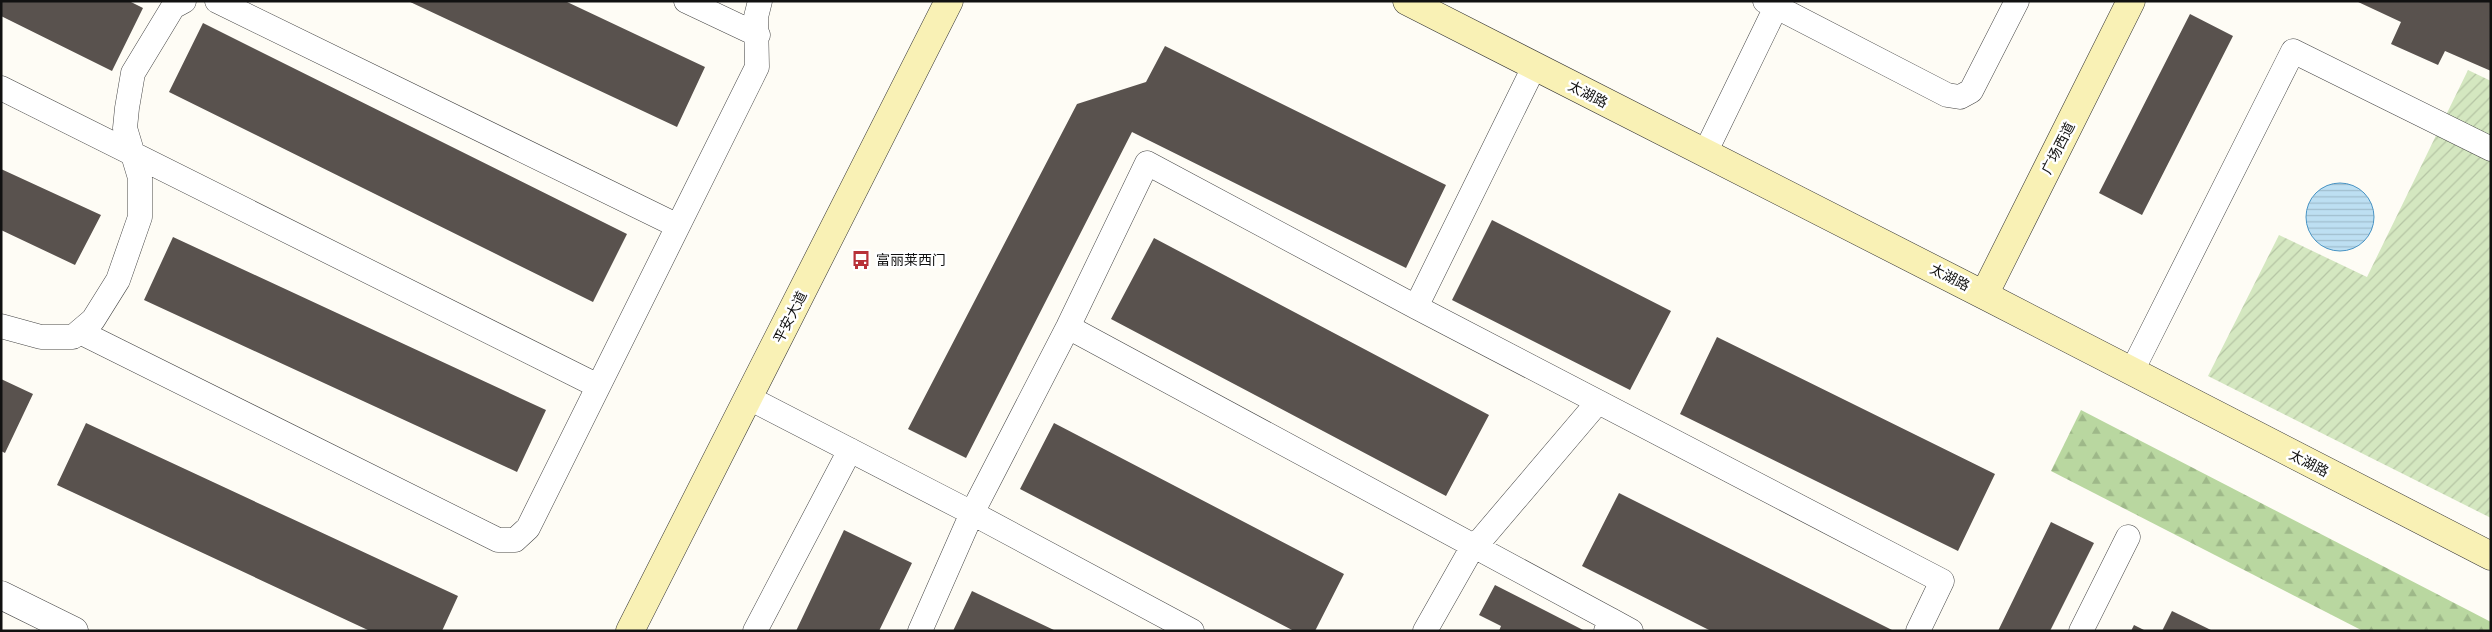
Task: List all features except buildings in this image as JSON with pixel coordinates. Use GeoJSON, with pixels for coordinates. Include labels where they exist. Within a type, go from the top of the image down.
{"type":"FeatureCollection","features":[{"type":"Feature","properties":{"kind":"street","name":"平安大道"},"geometry":{"type":"LineString","coordinates":[[630,631],[949,1]]}},
{"type":"Feature","properties":{"kind":"street","name":"太湖路"},"geometry":{"type":"LineString","coordinates":[[1407,1],[2491,556]]}},
{"type":"Feature","properties":{"kind":"street","name":"广场西道"},"geometry":{"type":"LineString","coordinates":[[1984,295],[2132,1]]}},
{"type":"Feature","properties":{"kind":"street"},"geometry":{"type":"LineString","coordinates":[[1,595],[74,631]]}},
{"type":"Feature","properties":{"kind":"lane"},"geometry":{"type":"LineString","coordinates":[[1,326],[41,337],[73,338],[93,320],[118,280],[140,217],[140,178],[125,128],[132,72],[173,7],[184,1]]}},
{"type":"Feature","properties":{"kind":"lane"},"geometry":{"type":"LineString","coordinates":[[217,1],[678,226]]}},
{"type":"Feature","properties":{"kind":"lane"},"geometry":{"type":"LineString","coordinates":[[686,1],[758,35]]}},
{"type":"Feature","properties":{"kind":"lane"},"geometry":{"type":"LineString","coordinates":[[80,332],[498,540],[515,540],[528,528],[757,66],[758,35],[756,17],[760,1]]}},
{"type":"Feature","properties":{"kind":"lane"},"geometry":{"type":"LineString","coordinates":[[1705,153],[1770,4],[1947,96],[1960,97],[1971,91],[2016,1]]}},
{"type":"Feature","properties":{"kind":"lane"},"geometry":{"type":"LineString","coordinates":[[2132,371],[2294,51],[2491,148]]}},
{"type":"Feature","properties":{"kind":"lane"},"geometry":{"type":"LineString","coordinates":[[1416,307],[1534,67]]}},
{"type":"Feature","properties":{"kind":"lane"},"geometry":{"type":"LineString","coordinates":[[1,88],[598,386]]}},
{"type":"Feature","properties":{"kind":"lane"},"geometry":{"type":"LineString","coordinates":[[920,631],[972,513],[1068,327],[1147,163],[1416,307],[1942,581],[1918,631]]}},
{"type":"Feature","properties":{"kind":"lane"},"geometry":{"type":"LineString","coordinates":[[1068,327],[1476,546],[1616,627]]}},
{"type":"Feature","properties":{"kind":"lane"},"geometry":{"type":"LineString","coordinates":[[749,398],[972,513],[1192,631]]}},
{"type":"Feature","properties":{"kind":"lane"},"geometry":{"type":"LineString","coordinates":[[1425,631],[1468,556],[1598,402]]}},
{"type":"Feature","properties":{"kind":"lane"},"geometry":{"type":"LineString","coordinates":[[755,631],[850,450]]}},
{"type":"Feature","properties":{"kind":"lane"},"geometry":{"type":"LineString","coordinates":[[2081,631],[2128,537]]}},
{"type":"Feature","properties":{"kind":"green space"},"geometry":{"type":"Polygon","coordinates":[[[2468,70],[2491,81],[2491,518],[2208,376],[2279,235],[2367,277],[2468,70]]]}},
{"type":"Feature","properties":{"kind":"green space"},"geometry":{"type":"Polygon","coordinates":[[[2081,410],[2491,622],[2491,631],[2363,631],[2051,471],[2081,410]]]}},
{"type":"Feature","properties":{"kind":"water"},"geometry":{"type":"Polygon","coordinates":[[[2340,183],[2353,186],[2364,193],[2371,204],[2374,217],[2371,230],[2364,241],[2353,248],[2340,251],[2327,248],[2316,241],[2309,230],[2306,217],[2309,204],[2316,193],[2327,186],[2340,183]]]}},
{"type":"Feature","properties":{"kind":"place","name":"富丽莱西门"},"geometry":{"type":"Point","coordinates":[861,260]}}]}
